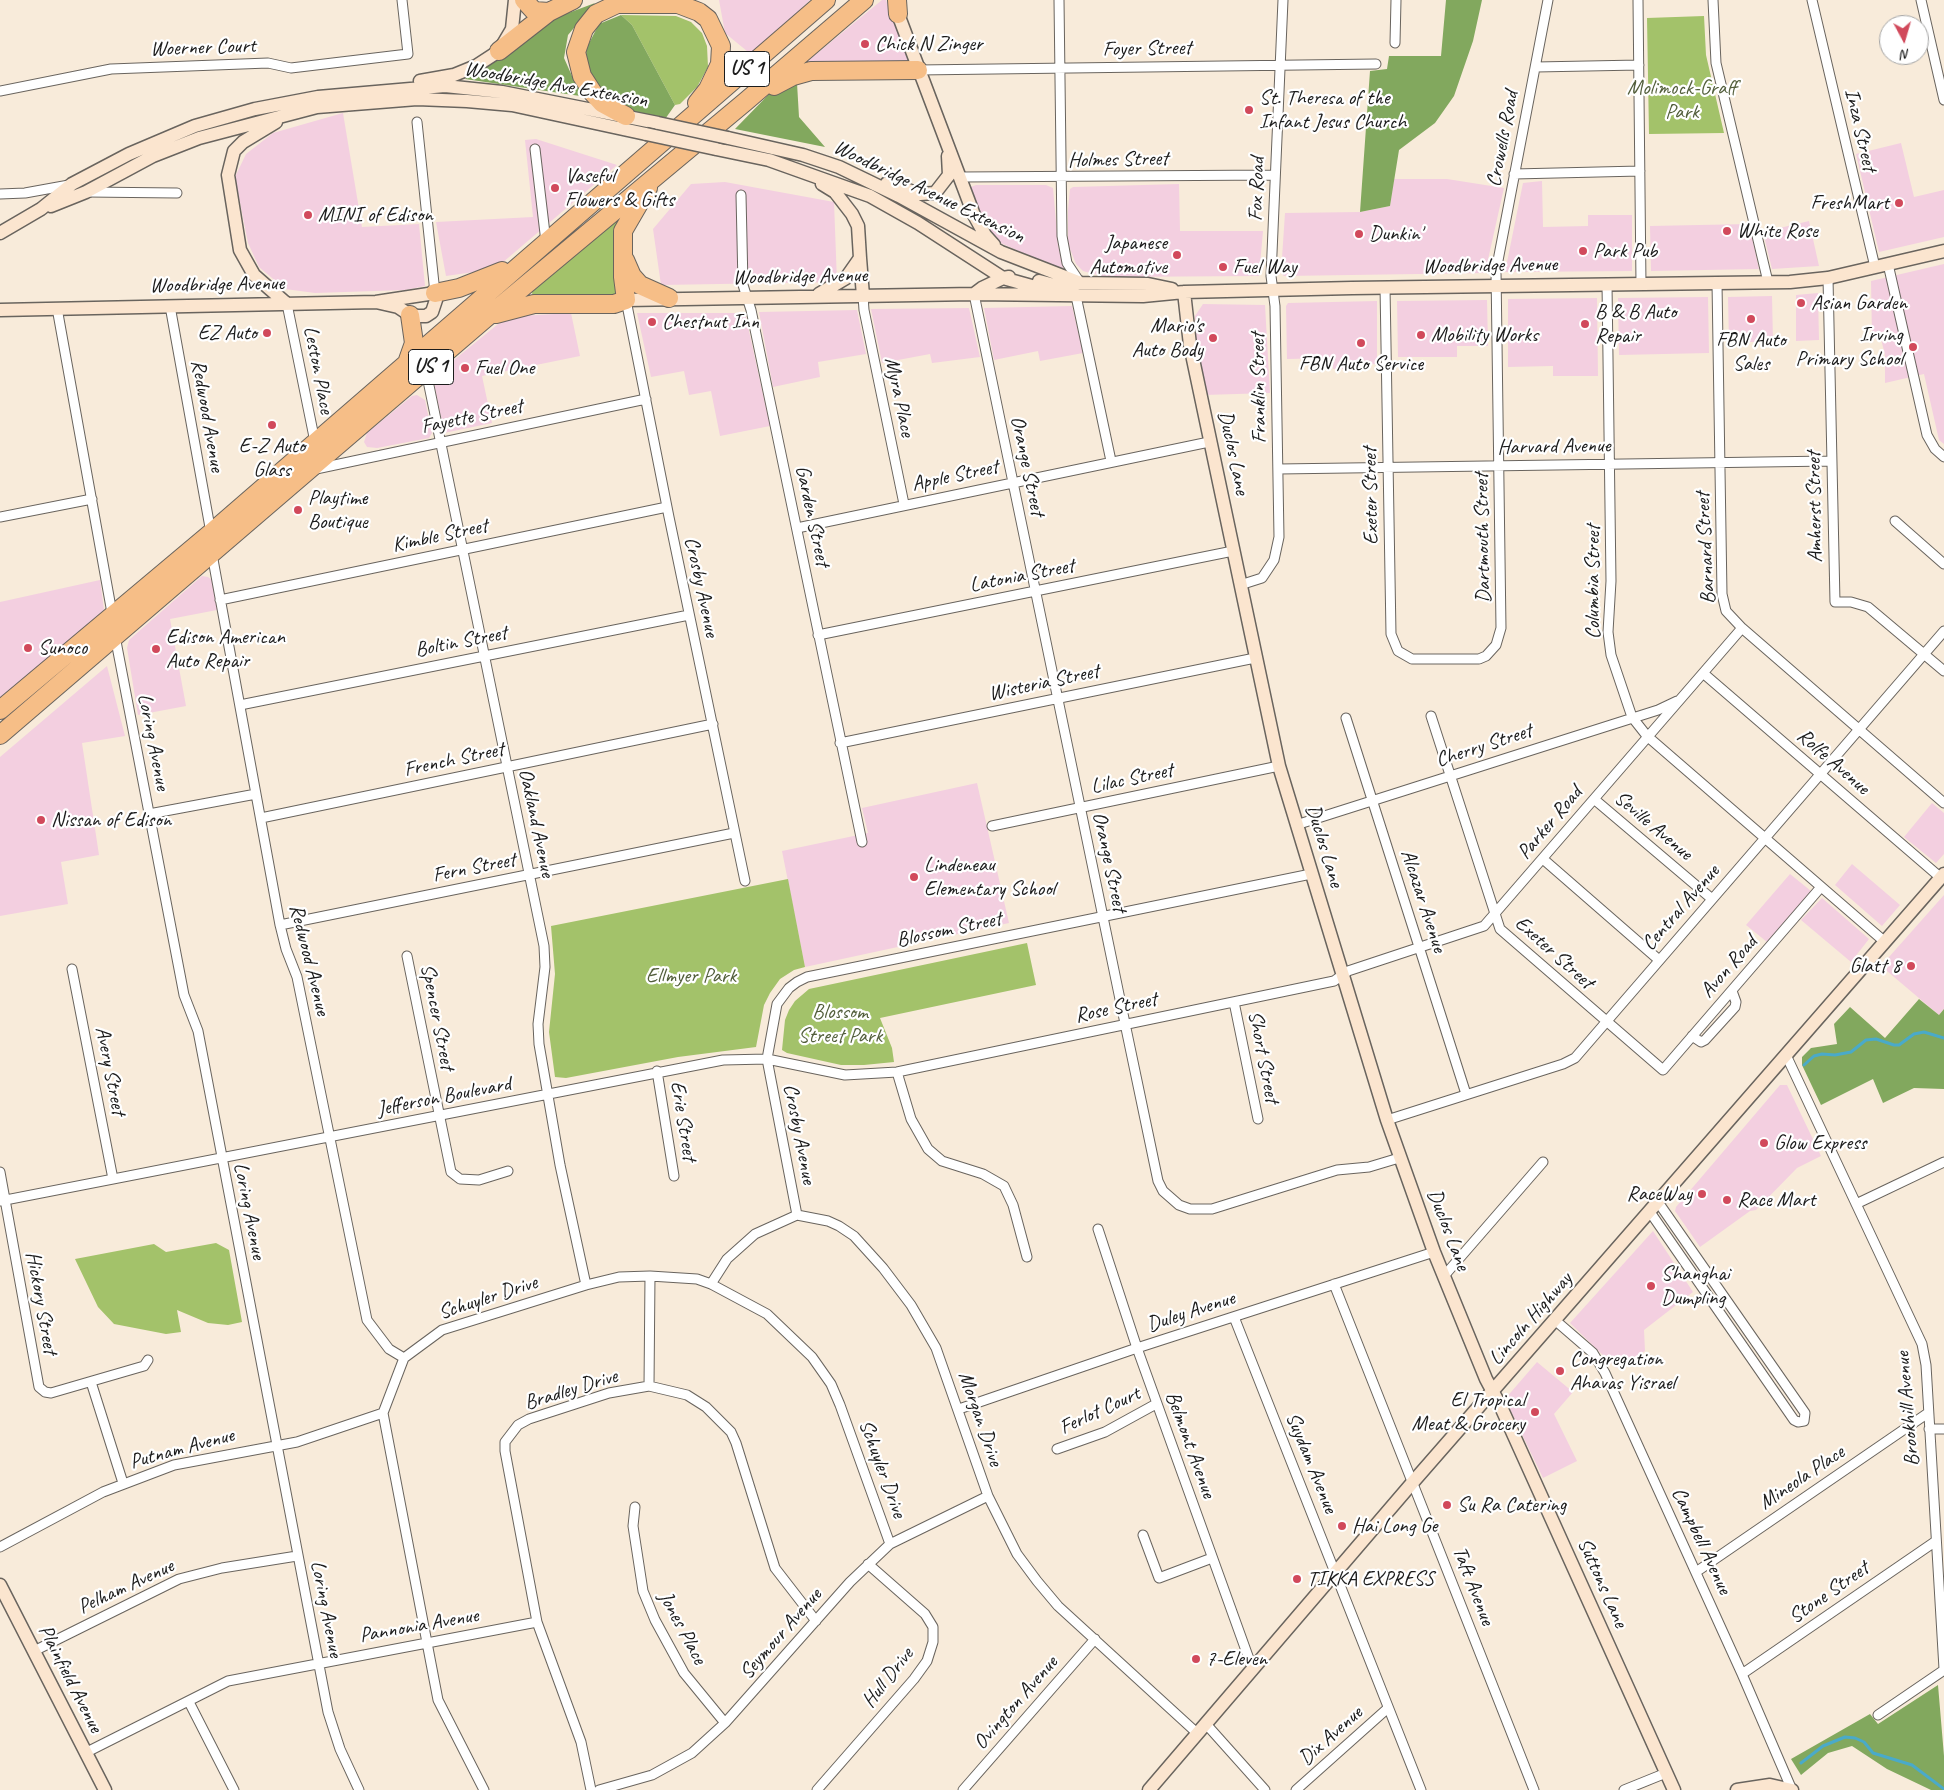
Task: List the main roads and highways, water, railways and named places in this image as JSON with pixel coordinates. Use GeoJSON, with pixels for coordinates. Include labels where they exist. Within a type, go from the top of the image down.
{"type":"FeatureCollection","features":[{"type":"Feature","properties":{"kind":"highway"},"geometry":{"type":"LineString","coordinates":[[524,0],[534,12],[549,12]]}},
{"type":"Feature","properties":{"kind":"highway"},"geometry":{"type":"LineString","coordinates":[[499,51],[549,12],[573,0]]}},
{"type":"Feature","properties":{"kind":"highway","name":"US 1"},"geometry":{"type":"LineString","coordinates":[[0,710],[112,613],[211,533],[546,242],[663,130],[826,0]]}},
{"type":"Feature","properties":{"kind":"highway","name":"US 1"},"geometry":{"type":"LineString","coordinates":[[0,735],[486,318],[659,172],[746,102],[864,0]]}},
{"type":"Feature","properties":{"kind":"highway"},"geometry":{"type":"LineString","coordinates":[[626,116],[602,103],[593,94],[582,76],[576,52],[584,29],[596,14],[617,4],[678,4],[694,9],[708,19],[715,29],[721,46],[720,64],[708,89],[663,130]]}},
{"type":"Feature","properties":{"kind":"highway"},"geometry":{"type":"LineString","coordinates":[[746,102],[793,76],[811,71],[918,70]]}},
{"type":"Feature","properties":{"kind":"highway"},"geometry":{"type":"LineString","coordinates":[[486,318],[534,304],[614,304],[626,300],[623,231],[659,172]]}},
{"type":"Feature","properties":{"kind":"highway"},"geometry":{"type":"LineString","coordinates":[[624,258],[632,276],[640,285],[669,298]]}},
{"type":"Feature","properties":{"kind":"highway"},"geometry":{"type":"LineString","coordinates":[[435,293],[480,281],[523,261]]}},
{"type":"Feature","properties":{"kind":"highway"},"geometry":{"type":"LineString","coordinates":[[407,361],[414,343],[410,315]]}},
{"type":"Feature","properties":{"kind":"main road"},"geometry":{"type":"LineString","coordinates":[[366,91],[454,75],[476,66],[499,51],[512,29],[515,0]]}},
{"type":"Feature","properties":{"kind":"main road"},"geometry":{"type":"LineString","coordinates":[[897,7],[946,146],[961,177],[979,226],[1001,252]]}},
{"type":"Feature","properties":{"kind":"main road","name":"Woodbridge Ave Extension"},"geometry":{"type":"LineString","coordinates":[[0,233],[41,209],[72,184],[129,154],[195,126],[256,108],[318,97],[366,91],[445,86],[502,92],[626,116],[663,130],[728,138]]}},
{"type":"Feature","properties":{"kind":"main road","name":"Woodbridge Ave Extension"},"geometry":{"type":"LineString","coordinates":[[41,209],[86,192],[153,156],[199,138],[317,107],[417,99],[512,105],[716,149]]}},
{"type":"Feature","properties":{"kind":"main road"},"geometry":{"type":"LineString","coordinates":[[287,304],[254,275],[240,250],[228,175],[230,161],[234,151],[242,142],[258,132],[277,122],[317,107]]}},
{"type":"Feature","properties":{"kind":"main road","name":"Woodbridge Avenue Extension"},"geometry":{"type":"LineString","coordinates":[[728,138],[803,155],[839,167],[899,196],[1001,252],[1081,283]]}},
{"type":"Feature","properties":{"kind":"main road"},"geometry":{"type":"LineString","coordinates":[[839,167],[920,194],[931,194],[938,190],[949,175],[950,164],[946,146]]}},
{"type":"Feature","properties":{"kind":"main road","name":"Woodbridge Avenue Extension"},"geometry":{"type":"LineString","coordinates":[[716,149],[769,160],[870,196],[918,223],[1004,278],[1028,286],[1076,296]]}},
{"type":"Feature","properties":{"kind":"main road"},"geometry":{"type":"LineString","coordinates":[[801,170],[836,192],[858,226],[863,296]]}},
{"type":"Feature","properties":{"kind":"main road","name":"Woodbridge Avenue"},"geometry":{"type":"LineString","coordinates":[[626,300],[974,294],[1143,296],[1184,292],[1386,287],[1768,282],[1828,278],[1944,251]]}},
{"type":"Feature","properties":{"kind":"main road"},"geometry":{"type":"LineString","coordinates":[[815,296],[846,278],[860,258]]}},
{"type":"Feature","properties":{"kind":"main road"},"geometry":{"type":"LineString","coordinates":[[1004,278],[1025,278],[1058,286],[1081,283]]}},
{"type":"Feature","properties":{"kind":"main road","name":"Woodbridge Avenue"},"geometry":{"type":"LineString","coordinates":[[974,294],[982,288],[1004,278]]}},
{"type":"Feature","properties":{"kind":"main road","name":"Woodbridge Avenue"},"geometry":{"type":"LineString","coordinates":[[1081,283],[1148,284],[1184,292]]}},
{"type":"Feature","properties":{"kind":"main road","name":"Duclos Lane"},"geometry":{"type":"LineString","coordinates":[[1184,292],[1190,345],[1209,442],[1279,766],[1399,1158],[1434,1252],[1493,1392]]}},
{"type":"Feature","properties":{"kind":"main road"},"geometry":{"type":"LineString","coordinates":[[376,302],[398,307],[410,315],[426,316],[432,312],[435,306],[435,293]]}},
{"type":"Feature","properties":{"kind":"main road","name":"Woodbridge Avenue"},"geometry":{"type":"LineString","coordinates":[[0,310],[376,302],[435,293]]}},
{"type":"Feature","properties":{"kind":"main road","name":"Lincoln Highway"},"geometry":{"type":"LineString","coordinates":[[1149,1790],[1413,1482],[1556,1321],[1942,876]]}},
{"type":"Feature","properties":{"kind":"main road","name":"Suttons Lane"},"geometry":{"type":"LineString","coordinates":[[1493,1392],[1674,1790]]}},
{"type":"Feature","properties":{"kind":"main road","name":"Plainfield Avenue"},"geometry":{"type":"LineString","coordinates":[[0,1586],[104,1790]]}},
{"type":"Feature","properties":{"kind":"main road"},"geometry":{"type":"LineString","coordinates":[[1737,1790],[1770,1785],[1792,1790]]}},
{"type":"Feature","properties":{"kind":"waterway"},"geometry":{"type":"LineString","coordinates":[[1804,1065],[1814,1056],[1851,1052],[1866,1040],[1876,1039],[1899,1045],[1914,1034],[1924,1032],[1944,1038]]}},
{"type":"Feature","properties":{"kind":"waterway"},"geometry":{"type":"LineString","coordinates":[[1801,1763],[1823,1746],[1845,1737],[1855,1738],[1864,1742],[1873,1753],[1912,1765],[1944,1789]]}},
{"type":"Feature","properties":{"kind":"place","name":"Chick N Zinger"},"geometry":{"type":"Point","coordinates":[865,44]}},
{"type":"Feature","properties":{"kind":"place","name":"St. Theresa of the Infant Jesus Church"},"geometry":{"type":"Point","coordinates":[1249,110]}},
{"type":"Feature","properties":{"kind":"place","name":"Vaseful Flowers & Gifts"},"geometry":{"type":"Point","coordinates":[555,188]}},
{"type":"Feature","properties":{"kind":"place","name":"FreshMart"},"geometry":{"type":"Point","coordinates":[1899,203]}},
{"type":"Feature","properties":{"kind":"place","name":"MINI of Edison"},"geometry":{"type":"Point","coordinates":[308,215]}},
{"type":"Feature","properties":{"kind":"place","name":"White Rose"},"geometry":{"type":"Point","coordinates":[1727,231]}},
{"type":"Feature","properties":{"kind":"place","name":"Dunkin'"},"geometry":{"type":"Point","coordinates":[1359,234]}},
{"type":"Feature","properties":{"kind":"place","name":"Park Pub"},"geometry":{"type":"Point","coordinates":[1583,251]}},
{"type":"Feature","properties":{"kind":"place","name":"Japanese Automotive"},"geometry":{"type":"Point","coordinates":[1177,255]}},
{"type":"Feature","properties":{"kind":"place","name":"Fuel Way"},"geometry":{"type":"Point","coordinates":[1223,267]}},
{"type":"Feature","properties":{"kind":"place","name":"Asian Garden"},"geometry":{"type":"Point","coordinates":[1801,303]}},
{"type":"Feature","properties":{"kind":"place","name":"FBN Auto Sales"},"geometry":{"type":"Point","coordinates":[1751,319]}},
{"type":"Feature","properties":{"kind":"place","name":"Chestnut Inn"},"geometry":{"type":"Point","coordinates":[652,322]}},
{"type":"Feature","properties":{"kind":"place","name":"B & B Auto Repair"},"geometry":{"type":"Point","coordinates":[1585,324]}},
{"type":"Feature","properties":{"kind":"place","name":"EZ Auto"},"geometry":{"type":"Point","coordinates":[267,333]}},
{"type":"Feature","properties":{"kind":"place","name":"Mobility Works"},"geometry":{"type":"Point","coordinates":[1421,335]}},
{"type":"Feature","properties":{"kind":"place","name":"Mario's Auto Body"},"geometry":{"type":"Point","coordinates":[1213,338]}},
{"type":"Feature","properties":{"kind":"place","name":"FBN Auto Service"},"geometry":{"type":"Point","coordinates":[1361,343]}},
{"type":"Feature","properties":{"kind":"place","name":"Irving Primary School"},"geometry":{"type":"Point","coordinates":[1913,347]}},
{"type":"Feature","properties":{"kind":"place","name":"Fuel One"},"geometry":{"type":"Point","coordinates":[465,368]}},
{"type":"Feature","properties":{"kind":"place","name":"E-Z Auto Glass"},"geometry":{"type":"Point","coordinates":[272,425]}},
{"type":"Feature","properties":{"kind":"place","name":"Playtime Boutique"},"geometry":{"type":"Point","coordinates":[298,510]}},
{"type":"Feature","properties":{"kind":"place","name":"Sunoco"},"geometry":{"type":"Point","coordinates":[28,648]}},
{"type":"Feature","properties":{"kind":"place","name":"Edison American Auto Repair"},"geometry":{"type":"Point","coordinates":[156,649]}},
{"type":"Feature","properties":{"kind":"place","name":"Nissan of Edison"},"geometry":{"type":"Point","coordinates":[41,820]}},
{"type":"Feature","properties":{"kind":"place","name":"Lindeneau Elementary School"},"geometry":{"type":"Point","coordinates":[914,877]}},
{"type":"Feature","properties":{"kind":"place","name":"Glatt 8"},"geometry":{"type":"Point","coordinates":[1911,966]}},
{"type":"Feature","properties":{"kind":"place","name":"Glow Express"},"geometry":{"type":"Point","coordinates":[1764,1143]}},
{"type":"Feature","properties":{"kind":"place","name":"RaceWay"},"geometry":{"type":"Point","coordinates":[1702,1194]}},
{"type":"Feature","properties":{"kind":"place","name":"Race Mart"},"geometry":{"type":"Point","coordinates":[1727,1200]}},
{"type":"Feature","properties":{"kind":"place","name":"Shanghai Dumpling"},"geometry":{"type":"Point","coordinates":[1651,1286]}},
{"type":"Feature","properties":{"kind":"place","name":"Congregation Ahavas Yisrael"},"geometry":{"type":"Point","coordinates":[1560,1371]}},
{"type":"Feature","properties":{"kind":"place","name":"El Tropical Meat & Grocery"},"geometry":{"type":"Point","coordinates":[1535,1412]}},
{"type":"Feature","properties":{"kind":"place","name":"Su Ra Catering"},"geometry":{"type":"Point","coordinates":[1447,1505]}},
{"type":"Feature","properties":{"kind":"place","name":"Hai Long Ge"},"geometry":{"type":"Point","coordinates":[1342,1526]}},
{"type":"Feature","properties":{"kind":"place","name":"TIKKA EXPRESS"},"geometry":{"type":"Point","coordinates":[1297,1579]}},
{"type":"Feature","properties":{"kind":"place","name":"7-Eleven"},"geometry":{"type":"Point","coordinates":[1196,1659]}},
{"type":"Feature","properties":{"kind":"park label","name":"Molimock-Graff Park"},"geometry":{"type":"Point","coordinates":[1682,100]}},
{"type":"Feature","properties":{"kind":"park label","name":"Ellmyer Park"},"geometry":{"type":"Point","coordinates":[691,976]}},
{"type":"Feature","properties":{"kind":"park label","name":"Blossom Street Park"},"geometry":{"type":"Point","coordinates":[840,1024]}}]}
